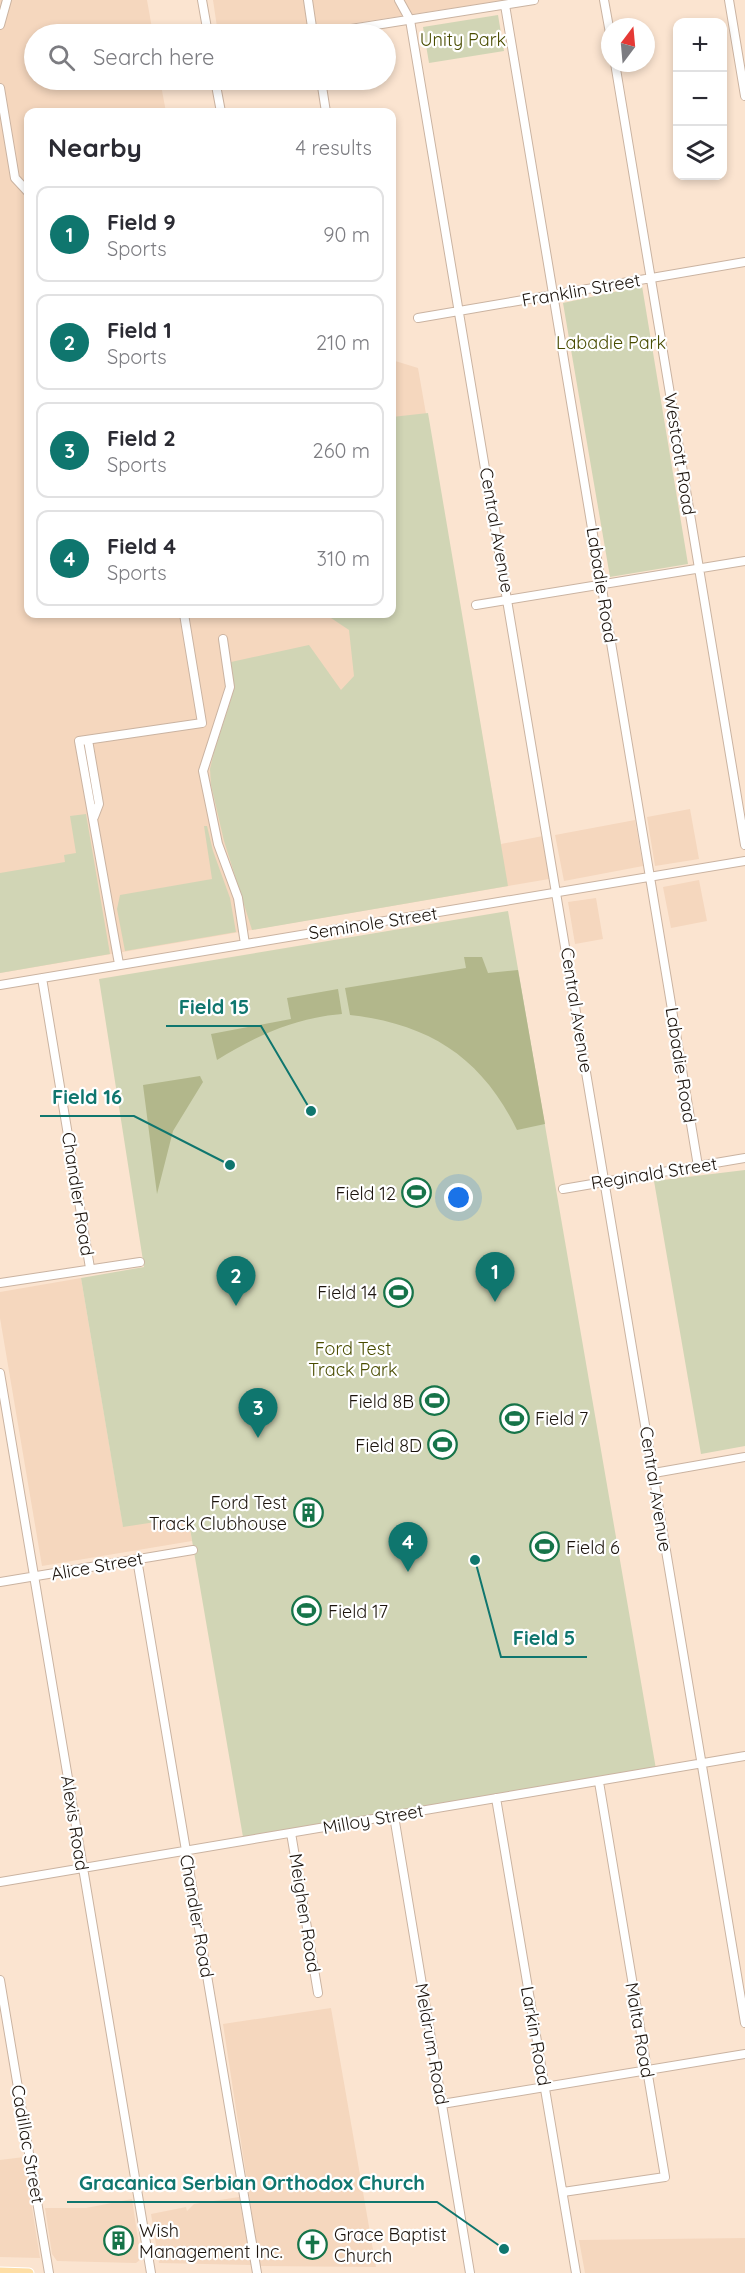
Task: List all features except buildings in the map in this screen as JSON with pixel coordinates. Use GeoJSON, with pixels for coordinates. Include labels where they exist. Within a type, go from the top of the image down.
{"type":"FeatureCollection","features":[{"type":"Feature","properties":{"kind":"main road"},"geometry":{"type":"LineString","coordinates":[[0,2272],[29,2273]]}},
{"type":"Feature","properties":{"kind":"street"},"geometry":{"type":"LineString","coordinates":[[0,25],[7,0]]}},
{"type":"Feature","properties":{"kind":"street"},"geometry":{"type":"LineString","coordinates":[[202,0],[206,24]]}},
{"type":"Feature","properties":{"kind":"street"},"geometry":{"type":"LineString","coordinates":[[308,0],[312,24]]}},
{"type":"Feature","properties":{"kind":"street","name":"Central Avenue"},"geometry":{"type":"LineString","coordinates":[[399,0],[410,20],[558,892],[745,2023]]}},
{"type":"Feature","properties":{"kind":"street"},"geometry":{"type":"LineString","coordinates":[[384,24],[534,0]]}},
{"type":"Feature","properties":{"kind":"street"},"geometry":{"type":"LineString","coordinates":[[604,0],[607,18]]}},
{"type":"Feature","properties":{"kind":"street"},"geometry":{"type":"LineString","coordinates":[[729,0],[745,96]]}},
{"type":"Feature","properties":{"kind":"street","name":"Labadie Road"},"geometry":{"type":"LineString","coordinates":[[505,5],[698,1166]]}},
{"type":"Feature","properties":{"kind":"street","name":"Westcott Road"},"geometry":{"type":"LineString","coordinates":[[617,72],[745,845]]}},
{"type":"Feature","properties":{"kind":"street"},"geometry":{"type":"LineString","coordinates":[[0,88],[15,178],[24,188]]}},
{"type":"Feature","properties":{"kind":"street"},"geometry":{"type":"LineString","coordinates":[[217,90],[220,108]]}},
{"type":"Feature","properties":{"kind":"street"},"geometry":{"type":"LineString","coordinates":[[323,90],[325,108]]}},
{"type":"Feature","properties":{"kind":"street","name":"Franklin Street"},"geometry":{"type":"LineString","coordinates":[[418,318],[745,262]]}},
{"type":"Feature","properties":{"kind":"street"},"geometry":{"type":"LineString","coordinates":[[476,605],[745,561]]}},
{"type":"Feature","properties":{"kind":"street"},"geometry":{"type":"LineString","coordinates":[[119,964],[93,819],[99,804],[88,740],[202,723],[185,618]]}},
{"type":"Feature","properties":{"kind":"street"},"geometry":{"type":"LineString","coordinates":[[223,639],[230,687],[203,771],[218,844],[238,898],[245,944]]}},
{"type":"Feature","properties":{"kind":"street","name":"Seminole Street"},"geometry":{"type":"LineString","coordinates":[[0,985],[745,861]]}},
{"type":"Feature","properties":{"kind":"street","name":"Chandler Road"},"geometry":{"type":"LineString","coordinates":[[42,978],[90,1268]]}},
{"type":"Feature","properties":{"kind":"street","name":"Reginald Street"},"geometry":{"type":"LineString","coordinates":[[563,1188],[745,1158]]}},
{"type":"Feature","properties":{"kind":"street"},"geometry":{"type":"LineString","coordinates":[[0,1283],[140,1262]]}},
{"type":"Feature","properties":{"kind":"street","name":"Alexis Road"},"geometry":{"type":"LineString","coordinates":[[0,1373],[151,2273]]}},
{"type":"Feature","properties":{"kind":"street"},"geometry":{"type":"LineString","coordinates":[[654,1473],[745,1457]]}},
{"type":"Feature","properties":{"kind":"street","name":"Alice Street"},"geometry":{"type":"LineString","coordinates":[[0,1582],[193,1550]]}},
{"type":"Feature","properties":{"kind":"street","name":"Chandler Road"},"geometry":{"type":"LineString","coordinates":[[138,1559],[257,2273]]}},
{"type":"Feature","properties":{"kind":"street","name":"Milloy Street"},"geometry":{"type":"LineString","coordinates":[[0,1882],[745,1756]]}},
{"type":"Feature","properties":{"kind":"street","name":"Malta Road"},"geometry":{"type":"LineString","coordinates":[[563,2192],[665,2176],[599,1782]]}},
{"type":"Feature","properties":{"kind":"street","name":"Larkin Road"},"geometry":{"type":"LineString","coordinates":[[496,1798],[576,2273]]}},
{"type":"Feature","properties":{"kind":"street","name":"Meldrum Road"},"geometry":{"type":"LineString","coordinates":[[394,1816],[470,2273]]}},
{"type":"Feature","properties":{"kind":"street","name":"Meighen Road"},"geometry":{"type":"LineString","coordinates":[[291,1833],[318,1993]]}},
{"type":"Feature","properties":{"kind":"street","name":"Cadillac Street"},"geometry":{"type":"LineString","coordinates":[[0,1980],[49,2273]]}},
{"type":"Feature","properties":{"kind":"street"},"geometry":{"type":"LineString","coordinates":[[442,2104],[745,2054]]}},
{"type":"Feature","properties":{"kind":"shaded area"},"geometry":{"type":"Polygon","coordinates":[[[0,0],[147,0],[151,24],[24,24],[24,90],[162,90],[165,108],[24,108],[24,618],[396,618],[396,361],[418,368],[501,844],[543,836],[549,879],[0,973],[0,0]]]}},
{"type":"Feature","properties":{"kind":"shaded area"},"geometry":{"type":"Polygon","coordinates":[[[213,0],[505,0],[349,24],[217,24],[213,0]]]}},
{"type":"Feature","properties":{"kind":"shaded area"},"geometry":{"type":"Polygon","coordinates":[[[690,809],[699,859],[655,866],[647,817],[690,809]]]}},
{"type":"Feature","properties":{"kind":"shaded area"},"geometry":{"type":"Polygon","coordinates":[[[635,820],[643,866],[564,881],[555,835],[635,820]]]}},
{"type":"Feature","properties":{"kind":"shaded area"},"geometry":{"type":"Polygon","coordinates":[[[699,880],[707,921],[671,928],[663,887],[699,880]]]}},
{"type":"Feature","properties":{"kind":"shaded area"},"geometry":{"type":"Polygon","coordinates":[[[596,898],[603,939],[575,944],[568,902],[596,898]]]}},
{"type":"Feature","properties":{"kind":"shaded area"},"geometry":{"type":"Polygon","coordinates":[[[81,1278],[123,1526],[188,1516],[192,1541],[42,1566],[0,1318],[0,1292],[81,1278]]]}},
{"type":"Feature","properties":{"kind":"shaded area"},"geometry":{"type":"Polygon","coordinates":[[[331,2008],[376,2267],[260,2266],[223,2024],[331,2008]]]}},
{"type":"Feature","properties":{"kind":"shaded area"},"geometry":{"type":"Polygon","coordinates":[[[24,2157],[40,2258],[0,2257],[0,2160],[24,2157]]]}},
{"type":"Feature","properties":{"kind":"shaded area"},"geometry":{"type":"Polygon","coordinates":[[[239,2197],[251,2265],[159,2263],[151,2214],[186,2207],[187,2211],[194,2204],[239,2197]]]}},
{"type":"Feature","properties":{"kind":"shaded area"},"geometry":{"type":"Polygon","coordinates":[[[132,2199],[141,2259],[136,2263],[57,2261],[52,2254],[45,2208],[86,2208],[132,2199]]]}},
{"type":"Feature","properties":{"kind":"shaded area"},"geometry":{"type":"Polygon","coordinates":[[[745,2238],[745,2273],[585,2273],[579,2240],[745,2238]]]}},
{"type":"Feature","properties":{"kind":"green space","name":"Unity Park"},"geometry":{"type":"Polygon","coordinates":[[[498,15],[504,51],[429,63],[423,27],[498,15]]]}},
{"type":"Feature","properties":{"kind":"green space","name":"Labadie Park"},"geometry":{"type":"Polygon","coordinates":[[[642,286],[688,564],[610,577],[563,303],[642,286]]]}},
{"type":"Feature","properties":{"kind":"green space"},"geometry":{"type":"Polygon","coordinates":[[[428,413],[508,886],[252,930],[224,841],[211,785],[210,769],[214,752],[233,693],[231,662],[309,645],[341,690],[354,676],[349,630],[331,618],[396,618],[396,417],[428,413]]]}},
{"type":"Feature","properties":{"kind":"green space"},"geometry":{"type":"Polygon","coordinates":[[[86,814],[110,954],[0,973],[0,873],[65,862],[64,855],[76,853],[70,816],[86,814]]]}},
{"type":"Feature","properties":{"kind":"green space"},"geometry":{"type":"Polygon","coordinates":[[[204,826],[207,826],[213,851],[230,898],[236,932],[125,951],[117,909],[120,895],[212,879],[204,826]]]}},
{"type":"Feature","properties":{"kind":"green space","name":"Ford Test Track Park"},"geometry":{"type":"Polygon","coordinates":[[[508,911],[656,1769],[243,1837],[188,1517],[123,1527],[81,1278],[144,1267],[99,979],[508,911]]]}},
{"type":"Feature","properties":{"kind":"green space"},"geometry":{"type":"Polygon","coordinates":[[[464,957],[482,957],[488,973],[518,970],[545,1124],[517,1130],[503,1105],[470,1064],[429,1036],[379,1020],[350,1015],[345,988],[466,968],[464,957]]]}},
{"type":"Feature","properties":{"kind":"green space"},"geometry":{"type":"Polygon","coordinates":[[[338,989],[342,1014],[308,1019],[277,1029],[217,1060],[211,1034],[291,1019],[287,998],[338,989]]]}},
{"type":"Feature","properties":{"kind":"green space"},"geometry":{"type":"Polygon","coordinates":[[[200,1076],[203,1082],[173,1131],[157,1194],[143,1085],[200,1076]]]}},
{"type":"Feature","properties":{"kind":"green space"},"geometry":{"type":"Polygon","coordinates":[[[745,1170],[745,1446],[701,1454],[654,1181],[745,1170]]]}},
{"type":"Feature","properties":{"kind":"place","name":"Field 15"},"geometry":{"type":"Point","coordinates":[311,1111]}},
{"type":"Feature","properties":{"kind":"place","name":"Field 16"},"geometry":{"type":"Point","coordinates":[230,1165]}},
{"type":"Feature","properties":{"kind":"place","name":"Field 12"},"geometry":{"type":"Point","coordinates":[417,1193]}},
{"type":"Feature","properties":{"kind":"place","name":"Field 14"},"geometry":{"type":"Point","coordinates":[398,1292]}},
{"type":"Feature","properties":{"kind":"place","name":"Field 9"},"geometry":{"type":"Point","coordinates":[495,1302]}},
{"type":"Feature","properties":{"kind":"place","name":"Field 1"},"geometry":{"type":"Point","coordinates":[236,1306]}},
{"type":"Feature","properties":{"kind":"place","name":"Field 8B"},"geometry":{"type":"Point","coordinates":[435,1401]}},
{"type":"Feature","properties":{"kind":"place","name":"Field 7"},"geometry":{"type":"Point","coordinates":[514,1418]}},
{"type":"Feature","properties":{"kind":"place","name":"Field 2"},"geometry":{"type":"Point","coordinates":[258,1438]}},
{"type":"Feature","properties":{"kind":"place","name":"Field 8D"},"geometry":{"type":"Point","coordinates":[443,1445]}},
{"type":"Feature","properties":{"kind":"place","name":"Ford Test Track Clubhouse"},"geometry":{"type":"Point","coordinates":[308,1512]}},
{"type":"Feature","properties":{"kind":"place","name":"Field 6"},"geometry":{"type":"Point","coordinates":[545,1547]}},
{"type":"Feature","properties":{"kind":"place","name":"Field 5"},"geometry":{"type":"Point","coordinates":[475,1560]}},
{"type":"Feature","properties":{"kind":"place","name":"Field 4"},"geometry":{"type":"Point","coordinates":[408,1572]}},
{"type":"Feature","properties":{"kind":"place","name":"Field 17"},"geometry":{"type":"Point","coordinates":[307,1611]}},
{"type":"Feature","properties":{"kind":"place","name":"Wish Management Inc."},"geometry":{"type":"Point","coordinates":[118,2240]}},
{"type":"Feature","properties":{"kind":"place","name":"Grace Baptist Church"},"geometry":{"type":"Point","coordinates":[313,2244]}},
{"type":"Feature","properties":{"kind":"place","name":"Gracanica Serbian Orthodox Church"},"geometry":{"type":"Point","coordinates":[504,2249]}}]}
